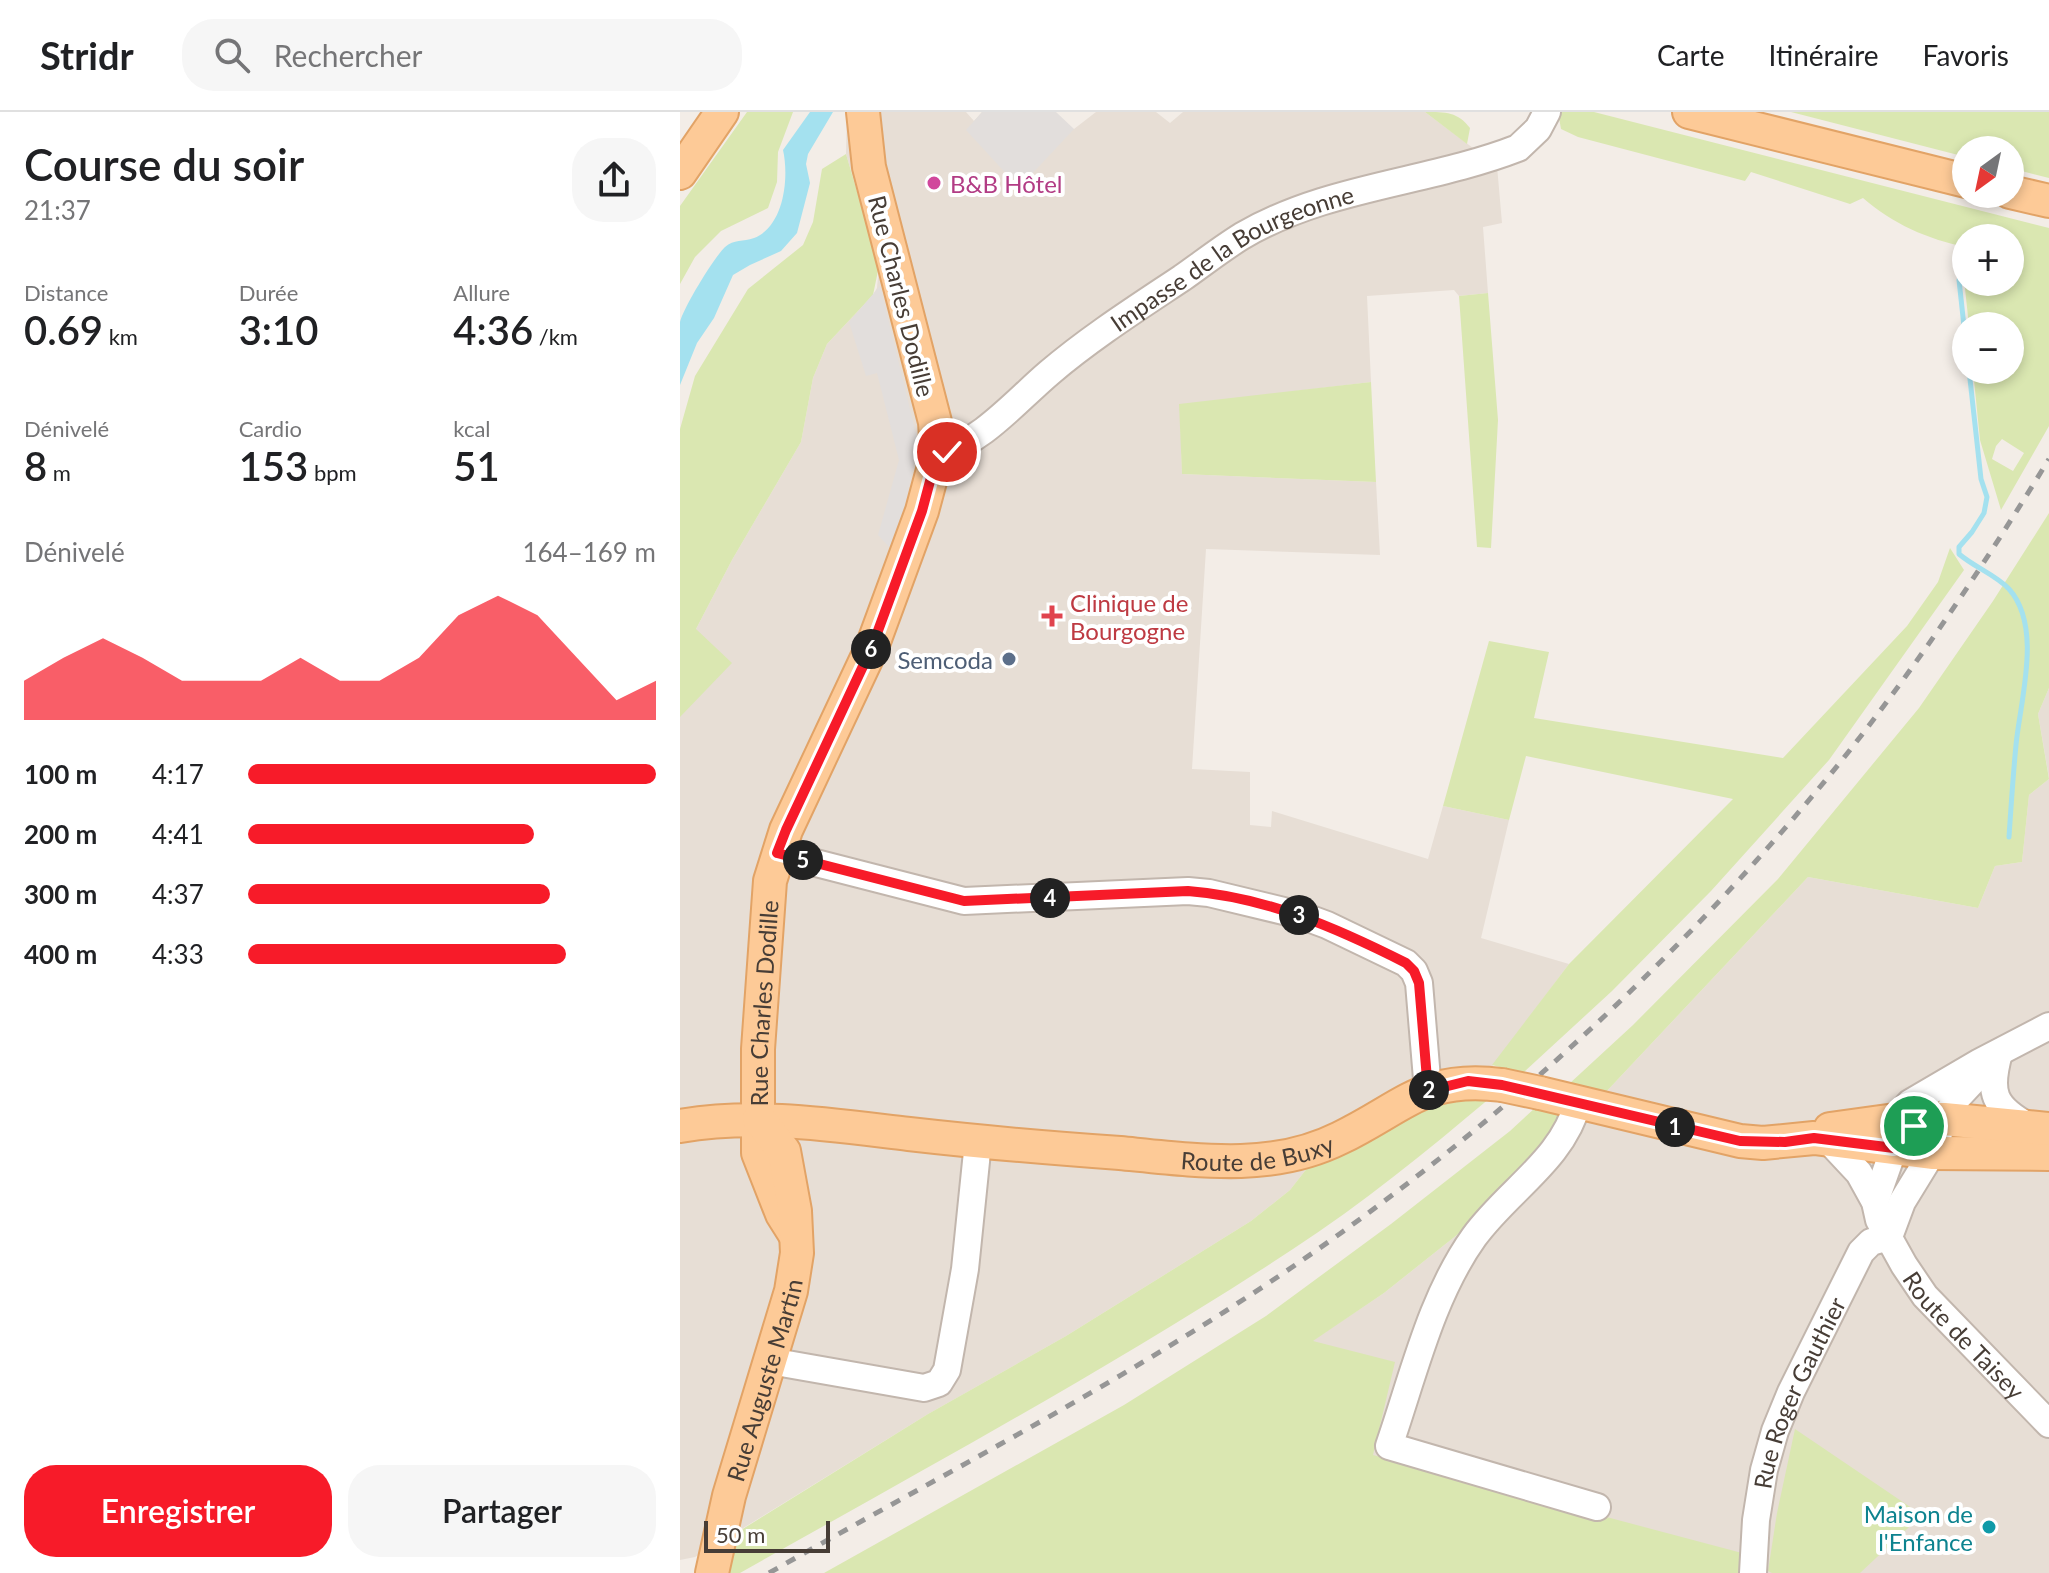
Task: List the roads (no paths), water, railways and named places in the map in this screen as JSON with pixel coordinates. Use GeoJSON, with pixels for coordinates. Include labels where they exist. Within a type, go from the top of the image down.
{"type":"FeatureCollection","features":[{"type":"Feature","properties":{"kind":"main road"},"geometry":{"type":"LineString","coordinates":[[680,173],[722,112]]}},
{"type":"Feature","properties":{"kind":"main road","name":"Rue Charles Dodille"},"geometry":{"type":"LineString","coordinates":[[759,1119],[758,1049],[767,902],[777,853],[872,647],[922,511],[937,455],[935,422],[869,167],[863,112]]}},
{"type":"Feature","properties":{"kind":"main road"},"geometry":{"type":"LineString","coordinates":[[1689,112],[1952,178]]}},
{"type":"Feature","properties":{"kind":"main road"},"geometry":{"type":"LineString","coordinates":[[2024,195],[2049,201]]}},
{"type":"Feature","properties":{"kind":"main road","name":"Route de Buxy"},"geometry":{"type":"LineString","coordinates":[[680,1126],[759,1119],[813,1122],[978,1142],[1197,1159],[1265,1159],[1312,1150],[1338,1140],[1428,1091],[1468,1081],[1540,1093],[1740,1141],[1822,1140],[1828,1129],[1915,1126],[2043,1137]]}},
{"type":"Feature","properties":{"kind":"main road","name":"Rue Auguste Martin"},"geometry":{"type":"LineString","coordinates":[[712,1572],[729,1496],[793,1281],[797,1253],[792,1182],[784,1151],[759,1119]]}},
{"type":"Feature","properties":{"kind":"main road","name":"Route de Buxy"},"geometry":{"type":"LineString","coordinates":[[1915,1126],[1932,1153],[2043,1137]]}},
{"type":"Feature","properties":{"kind":"street","name":"Impasse de la Bourgeonne"},"geometry":{"type":"LineString","coordinates":[[937,455],[964,442],[1007,413],[1049,373],[1095,337],[1239,238],[1273,219],[1352,193],[1518,148],[1538,129],[1547,112]]}},
{"type":"Feature","properties":{"kind":"street"},"geometry":{"type":"LineString","coordinates":[[777,853],[964,901],[1188,891],[1262,904],[1314,920],[1398,959],[1414,971],[1419,983],[1428,1091]]}},
{"type":"Feature","properties":{"kind":"street"},"geometry":{"type":"LineString","coordinates":[[1915,1126],[1910,1103],[2049,1026]]}},
{"type":"Feature","properties":{"kind":"street"},"geometry":{"type":"LineString","coordinates":[[1875,1202],[1915,1126],[1956,1099],[1999,1053]]}},
{"type":"Feature","properties":{"kind":"street"},"geometry":{"type":"LineString","coordinates":[[1999,1053],[1992,1082],[1997,1101],[2009,1116],[2043,1137]]}},
{"type":"Feature","properties":{"kind":"street"},"geometry":{"type":"LineString","coordinates":[[1578,1102],[1570,1127],[1559,1146],[1491,1215],[1456,1267],[1436,1310],[1389,1446],[1597,1507]]}},
{"type":"Feature","properties":{"kind":"street","name":"Route de Taisey"},"geometry":{"type":"LineString","coordinates":[[1822,1140],[1859,1173],[1875,1202],[1879,1220],[1925,1296],[2049,1424]]}},
{"type":"Feature","properties":{"kind":"street"},"geometry":{"type":"LineString","coordinates":[[770,1361],[924,1388],[939,1383],[947,1370],[965,1269],[978,1142]]}},
{"type":"Feature","properties":{"kind":"street"},"geometry":{"type":"LineString","coordinates":[[1889,1237],[1902,1202],[1932,1153]]}},
{"type":"Feature","properties":{"kind":"street","name":"Rue Roger Gauthier"},"geometry":{"type":"LineString","coordinates":[[1753,1573],[1756,1520],[1764,1470],[1775,1431],[1791,1392],[1861,1252],[1871,1242],[1889,1237]]}},
{"type":"Feature","properties":{"kind":"water"},"geometry":{"type":"Polygon","coordinates":[[[810,112],[833,112],[808,154],[806,164],[810,183],[797,233],[781,251],[733,275],[714,318],[697,343],[680,385],[680,322],[683,315],[725,247],[754,238],[772,223],[785,186],[783,150],[810,112]]]}},
{"type":"Feature","properties":{"kind":"waterway"},"geometry":{"type":"LineString","coordinates":[[1961,296],[1962,312]]}},
{"type":"Feature","properties":{"kind":"waterway"},"geometry":{"type":"LineString","coordinates":[[1971,384],[1981,479],[1987,497],[1984,513],[1959,547],[1959,554],[2009,589],[2019,605],[2027,643],[2009,837]]}},
{"type":"Feature","properties":{"kind":"railway"},"geometry":{"type":"LineString","coordinates":[[769,1573],[1182,1339],[1314,1252],[1387,1199],[1526,1087],[1658,965],[1780,834],[1838,765],[1948,615],[2049,459]]}},
{"type":"Feature","properties":{"kind":"place","name":"B&B Hôtel"},"geometry":{"type":"Point","coordinates":[934,183]}},
{"type":"Feature","properties":{"kind":"place","name":"Clinique de Bourgogne"},"geometry":{"type":"Point","coordinates":[1052,616]}},
{"type":"Feature","properties":{"kind":"place","name":"Semcoda"},"geometry":{"type":"Point","coordinates":[1009,659]}},
{"type":"Feature","properties":{"kind":"place","name":"Maison de l'Enfance"},"geometry":{"type":"Point","coordinates":[1989,1527]}}]}
